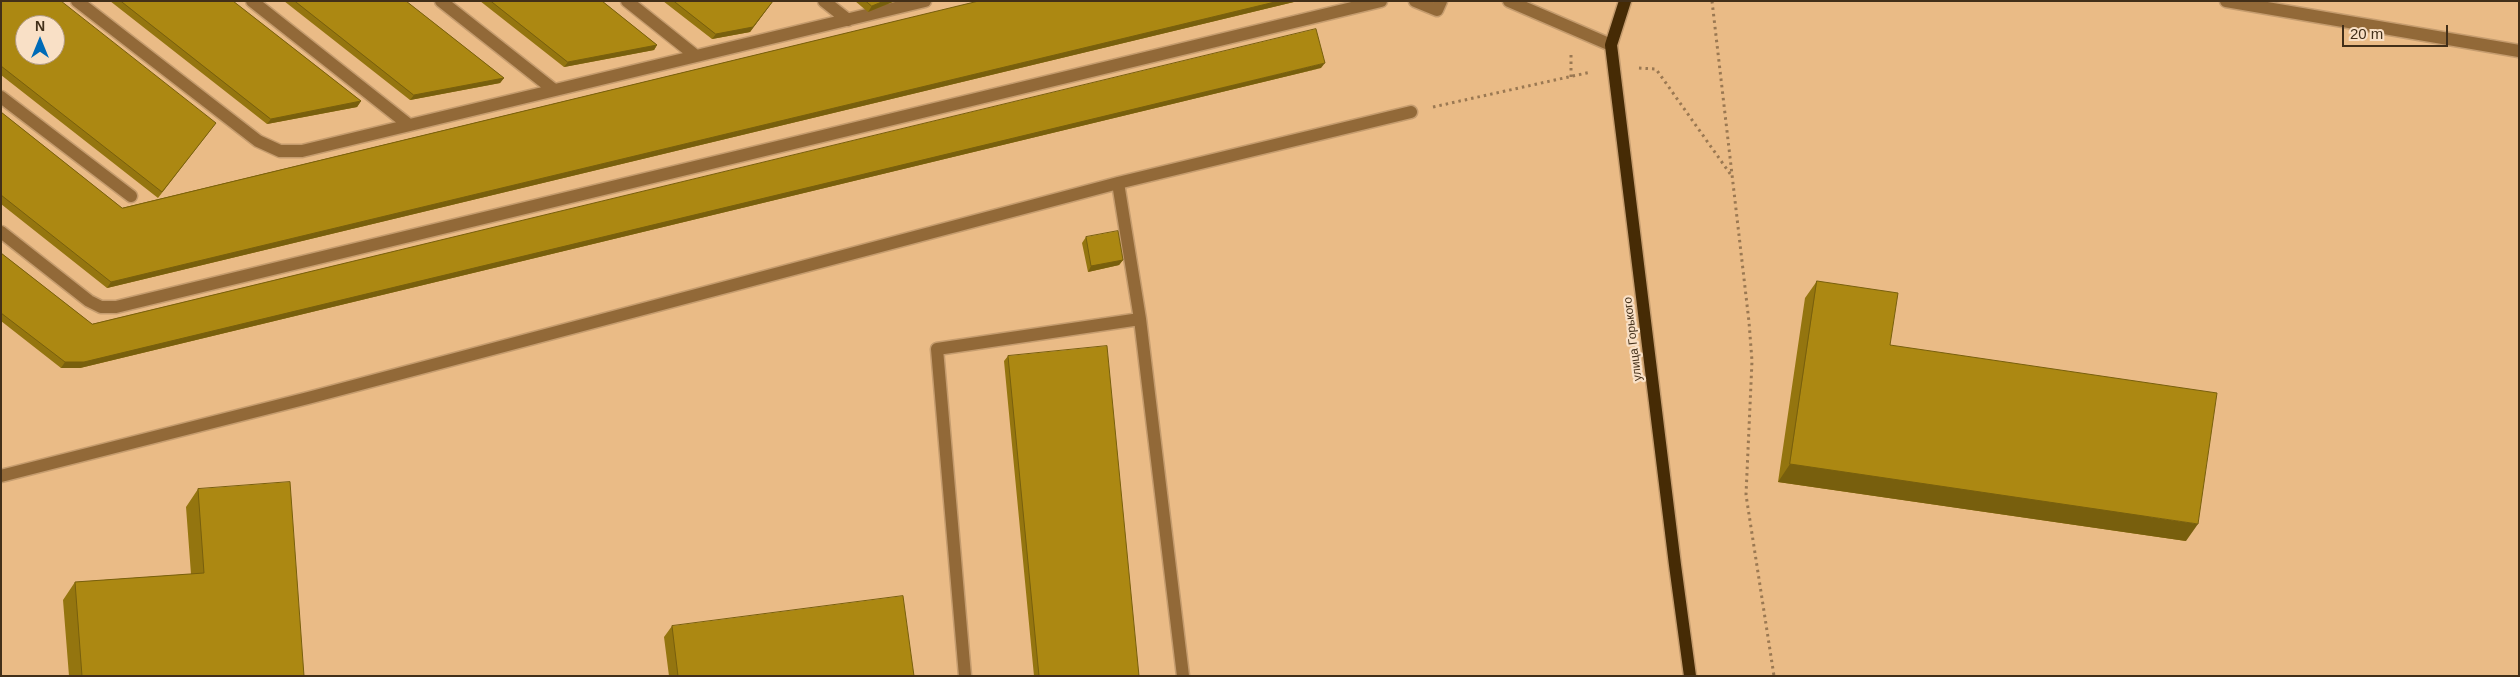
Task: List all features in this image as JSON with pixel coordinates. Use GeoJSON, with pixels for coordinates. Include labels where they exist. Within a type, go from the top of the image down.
{"type":"FeatureCollection","features":[{"type":"Feature","properties":{"kind":"main road","name":"улица Горького"},"geometry":{"type":"LineString","coordinates":[[1625,1],[1611,45],[1690,676]]}},
{"type":"Feature","properties":{"kind":"street"},"geometry":{"type":"LineString","coordinates":[[77,1],[258,141],[280,151],[302,151],[925,1]]}},
{"type":"Feature","properties":{"kind":"street"},"geometry":{"type":"LineString","coordinates":[[252,1],[410,125]]}},
{"type":"Feature","properties":{"kind":"street"},"geometry":{"type":"LineString","coordinates":[[441,1],[554,90]]}},
{"type":"Feature","properties":{"kind":"street"},"geometry":{"type":"LineString","coordinates":[[628,1],[696,56]]}},
{"type":"Feature","properties":{"kind":"street"},"geometry":{"type":"LineString","coordinates":[[824,1],[848,20]]}},
{"type":"Feature","properties":{"kind":"street"},"geometry":{"type":"LineString","coordinates":[[1,232],[89,301],[101,307],[116,307],[1381,1]]}},
{"type":"Feature","properties":{"kind":"street"},"geometry":{"type":"LineString","coordinates":[[1416,1],[1439,6]]}},
{"type":"Feature","properties":{"kind":"street"},"geometry":{"type":"LineString","coordinates":[[1509,1],[1611,45]]}},
{"type":"Feature","properties":{"kind":"street"},"geometry":{"type":"LineString","coordinates":[[2226,1],[2519,51]]}},
{"type":"Feature","properties":{"kind":"street"},"geometry":{"type":"LineString","coordinates":[[1,97],[131,196]]}},
{"type":"Feature","properties":{"kind":"street"},"geometry":{"type":"LineString","coordinates":[[1,476],[318,396],[1118,183],[1411,112]]}},
{"type":"Feature","properties":{"kind":"street"},"geometry":{"type":"LineString","coordinates":[[1118,183],[1140,319],[1183,676]]}},
{"type":"Feature","properties":{"kind":"street"},"geometry":{"type":"LineString","coordinates":[[965,676],[937,349],[1140,319]]}},
{"type":"Feature","properties":{"kind":"path"},"geometry":{"type":"LineString","coordinates":[[1712,1],[1752,361],[1746,495],[1774,676]]}},
{"type":"Feature","properties":{"kind":"path"},"geometry":{"type":"LineString","coordinates":[[1411,112],[1614,67]]}},
{"type":"Feature","properties":{"kind":"path"},"geometry":{"type":"LineString","coordinates":[[1656,69],[1732,177]]}},
{"type":"Feature","properties":{"kind":"building"},"geometry":{"type":"Polygon","coordinates":[[[1,1],[61,1],[216,123],[162,192],[1,66],[1,1]]]}},
{"type":"Feature","properties":{"kind":"building"},"geometry":{"type":"Polygon","coordinates":[[[121,1],[233,1],[361,101],[271,119],[121,1]]]}},
{"type":"Feature","properties":{"kind":"building"},"geometry":{"type":"Polygon","coordinates":[[[295,1],[406,1],[504,78],[414,95],[295,1]]]}},
{"type":"Feature","properties":{"kind":"building"},"geometry":{"type":"Polygon","coordinates":[[[491,1],[602,1],[657,45],[568,62],[491,1]]]}},
{"type":"Feature","properties":{"kind":"building"},"geometry":{"type":"Polygon","coordinates":[[[674,1],[773,1],[753,27],[716,34],[674,1]]]}},
{"type":"Feature","properties":{"kind":"building"},"geometry":{"type":"Polygon","coordinates":[[[866,1],[884,1],[872,6],[866,1]]]}},
{"type":"Feature","properties":{"kind":"building"},"geometry":{"type":"Polygon","coordinates":[[[979,1],[1279,1],[111,282],[1,195],[1,112],[122,208],[979,1]]]}},
{"type":"Feature","properties":{"kind":"building"},"geometry":{"type":"Polygon","coordinates":[[[1316,29],[1325,63],[84,362],[65,362],[1,313],[1,253],[92,324],[1316,29]]]}},
{"type":"Feature","properties":{"kind":"building"},"geometry":{"type":"Polygon","coordinates":[[[1118,231],[1123,260],[1091,266],[1086,237],[1118,231]]]}},
{"type":"Feature","properties":{"kind":"building"},"geometry":{"type":"Polygon","coordinates":[[[1817,281],[1898,293],[1890,345],[2217,393],[2198,524],[1790,464],[1817,281]]]}},
{"type":"Feature","properties":{"kind":"building"},"geometry":{"type":"Polygon","coordinates":[[[1107,346],[1139,676],[1039,676],[1008,356],[1107,346]]]}},
{"type":"Feature","properties":{"kind":"building"},"geometry":{"type":"Polygon","coordinates":[[[290,482],[304,676],[82,676],[75,582],[204,573],[198,489],[290,482]]]}},
{"type":"Feature","properties":{"kind":"building"},"geometry":{"type":"Polygon","coordinates":[[[903,596],[914,676],[678,676],[672,626],[903,596]]]}}]}
